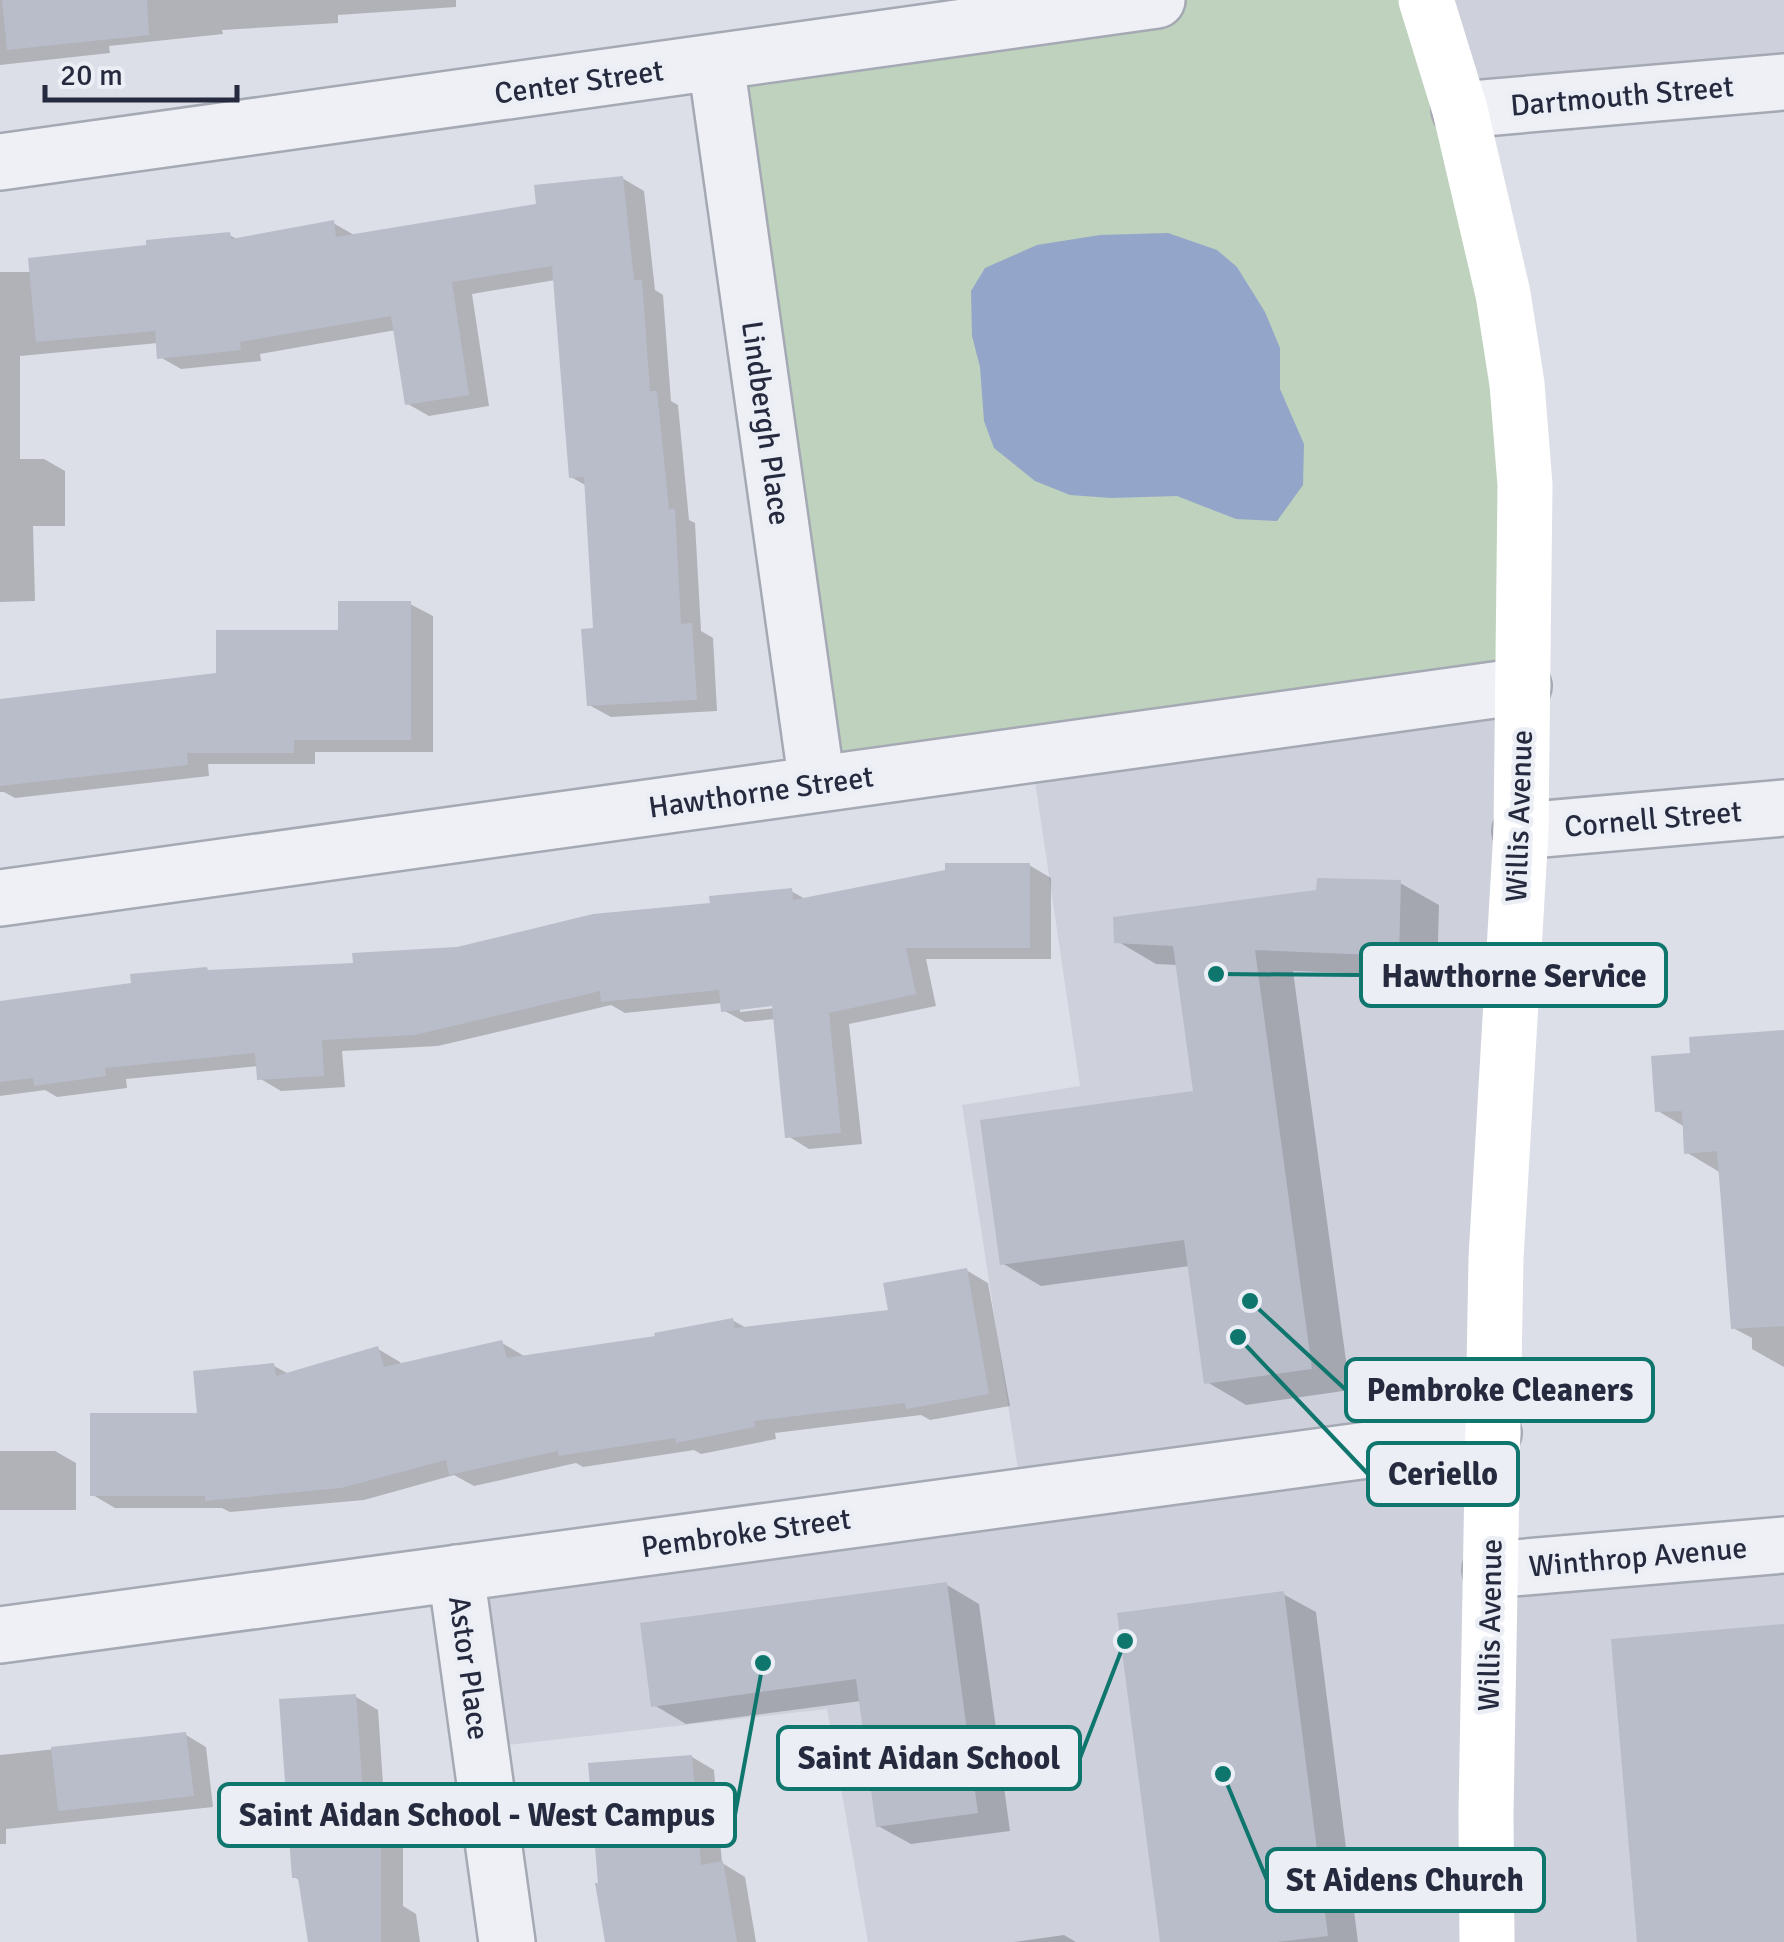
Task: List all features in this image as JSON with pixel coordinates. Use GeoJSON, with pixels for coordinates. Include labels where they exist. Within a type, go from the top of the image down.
{"type":"FeatureCollection","features":[{"type":"Feature","properties":{"kind":"main road","name":"Willis Avenue"},"geometry":{"type":"LineString","coordinates":[[1426,0],[1460,110],[1504,294],[1517,384],[1525,485],[1521,831],[1498,1193],[1486,1942]]}},
{"type":"Feature","properties":{"kind":"street","name":"Center Street"},"geometry":{"type":"LineString","coordinates":[[0,162],[1157,0]]}},
{"type":"Feature","properties":{"kind":"street","name":"Lindbergh Place"},"geometry":{"type":"LineString","coordinates":[[716,63],[817,784]]}},
{"type":"Feature","properties":{"kind":"street","name":"Dartmouth Street"},"geometry":{"type":"LineString","coordinates":[[1460,110],[1784,82]]}},
{"type":"Feature","properties":{"kind":"street","name":"Hawthorne Street"},"geometry":{"type":"LineString","coordinates":[[0,898],[1523,686]]}},
{"type":"Feature","properties":{"kind":"street","name":"Cornell Street"},"geometry":{"type":"LineString","coordinates":[[1521,831],[1784,808]]}},
{"type":"Feature","properties":{"kind":"street","name":"Pembroke Street"},"geometry":{"type":"LineString","coordinates":[[0,1635],[1493,1432]]}},
{"type":"Feature","properties":{"kind":"street","name":"Winthrop Avenue"},"geometry":{"type":"LineString","coordinates":[[1491,1570],[1784,1545]]}},
{"type":"Feature","properties":{"kind":"street","name":"Astor Place"},"geometry":{"type":"LineString","coordinates":[[456,1573],[507,1942]]}},
{"type":"Feature","properties":{"kind":"shaded area"},"geometry":{"type":"Polygon","coordinates":[[[1426,0],[1784,0],[1784,81],[1460,110],[1426,0]]]}},
{"type":"Feature","properties":{"kind":"shaded area"},"geometry":{"type":"Polygon","coordinates":[[[1523,686],[1491,1569],[1784,1545],[1784,1942],[868,1942],[827,1709],[481,1748],[456,1573],[1022,1496],[962,1105],[1080,1086],[1031,754],[1523,686]]]}},
{"type":"Feature","properties":{"kind":"green space"},"geometry":{"type":"Polygon","coordinates":[[[1155,0],[1426,0],[1503,294],[1513,687],[835,775],[730,63],[1155,0]]]}},
{"type":"Feature","properties":{"kind":"water"},"geometry":{"type":"Polygon","coordinates":[[[1168,233],[1217,250],[1237,267],[1265,312],[1280,348],[1280,389],[1304,444],[1303,485],[1277,521],[1236,519],[1177,496],[1070,495],[1035,481],[994,448],[984,421],[980,367],[972,336],[971,291],[985,268],[1037,245],[1100,235],[1168,233]]]}},
{"type":"Feature","properties":{"kind":"building"},"geometry":{"type":"Polygon","coordinates":[[[2,0],[147,0],[149,35],[7,50],[2,0]]]}},
{"type":"Feature","properties":{"kind":"building"},"geometry":{"type":"Polygon","coordinates":[[[623,176],[634,280],[642,280],[650,391],[657,391],[669,509],[675,509],[681,624],[692,623],[697,700],[587,706],[581,629],[593,628],[584,477],[569,478],[552,266],[452,282],[469,395],[405,405],[391,316],[240,342],[241,350],[157,359],[155,331],[36,342],[28,258],[230,232],[231,239],[334,220],[336,237],[536,204],[534,185],[623,176]]]}},
{"type":"Feature","properties":{"kind":"building"},"geometry":{"type":"Polygon","coordinates":[[[338,601],[411,601],[411,740],[294,740],[294,753],[187,753],[188,765],[0,786],[0,699],[216,673],[216,630],[338,630],[338,601]]]}},
{"type":"Feature","properties":{"kind":"building"},"geometry":{"type":"Polygon","coordinates":[[[945,863],[1030,863],[1030,948],[906,948],[916,994],[829,1013],[841,1133],[785,1138],[772,1006],[721,1012],[719,990],[601,1002],[600,991],[415,1035],[322,1040],[324,1076],[257,1080],[255,1053],[105,1068],[106,1076],[34,1086],[33,1078],[0,1082],[0,1001],[131,983],[130,974],[207,967],[208,970],[353,963],[352,953],[457,947],[593,914],[710,903],[709,896],[792,888],[793,900],[945,870],[945,863]]]}},
{"type":"Feature","properties":{"kind":"building"},"geometry":{"type":"Polygon","coordinates":[[[1317,878],[1401,880],[1399,956],[1255,950],[1312,1369],[1204,1384],[1184,1240],[1000,1265],[980,1120],[1193,1091],[1173,946],[1114,943],[1113,917],[1316,890],[1317,878]]]}},
{"type":"Feature","properties":{"kind":"building"},"geometry":{"type":"Polygon","coordinates":[[[1784,1030],[1784,1326],[1731,1329],[1717,1151],[1684,1154],[1682,1111],[1655,1112],[1651,1056],[1690,1053],[1689,1037],[1784,1030]]]}},
{"type":"Feature","properties":{"kind":"building"},"geometry":{"type":"Polygon","coordinates":[[[967,1268],[989,1394],[906,1409],[905,1403],[754,1421],[755,1427],[676,1443],[675,1438],[558,1456],[558,1451],[449,1475],[446,1460],[341,1488],[205,1501],[205,1496],[90,1496],[90,1413],[197,1413],[193,1371],[274,1363],[276,1376],[378,1346],[384,1367],[502,1340],[507,1358],[655,1336],[654,1333],[733,1318],[735,1328],[888,1310],[883,1283],[967,1268]]]}},
{"type":"Feature","properties":{"kind":"building"},"geometry":{"type":"Polygon","coordinates":[[[947,1582],[978,1813],[876,1827],[856,1679],[651,1707],[640,1623],[947,1582]]]}},
{"type":"Feature","properties":{"kind":"building"},"geometry":{"type":"Polygon","coordinates":[[[1284,1591],[1328,1936],[1277,1942],[1160,1942],[1117,1613],[1284,1591]]]}},
{"type":"Feature","properties":{"kind":"building"},"geometry":{"type":"Polygon","coordinates":[[[1784,1624],[1784,1942],[1637,1942],[1611,1639],[1784,1624]]]}},
{"type":"Feature","properties":{"kind":"building"},"geometry":{"type":"Polygon","coordinates":[[[356,1694],[363,1794],[381,1794],[381,1942],[308,1942],[298,1878],[292,1878],[279,1699],[356,1694]]]}},
{"type":"Feature","properties":{"kind":"building"},"geometry":{"type":"Polygon","coordinates":[[[186,1732],[194,1796],[58,1811],[51,1747],[186,1732]]]}},
{"type":"Feature","properties":{"kind":"building"},"geometry":{"type":"Polygon","coordinates":[[[692,1755],[701,1865],[723,1861],[737,1942],[605,1942],[595,1883],[588,1763],[692,1755]]]}},
{"type":"Feature","properties":{"kind":"place","name":"Hawthorne Service"},"geometry":{"type":"Point","coordinates":[1216,974]}},
{"type":"Feature","properties":{"kind":"place","name":"Pembroke Cleaners"},"geometry":{"type":"Point","coordinates":[1250,1301]}},
{"type":"Feature","properties":{"kind":"place","name":"Ceriello"},"geometry":{"type":"Point","coordinates":[1238,1337]}},
{"type":"Feature","properties":{"kind":"place","name":"Saint Aidan School"},"geometry":{"type":"Point","coordinates":[1125,1641]}},
{"type":"Feature","properties":{"kind":"place","name":"Saint Aidan School - West Campus"},"geometry":{"type":"Point","coordinates":[763,1663]}},
{"type":"Feature","properties":{"kind":"place","name":"St Aidens Church"},"geometry":{"type":"Point","coordinates":[1223,1774]}}]}
